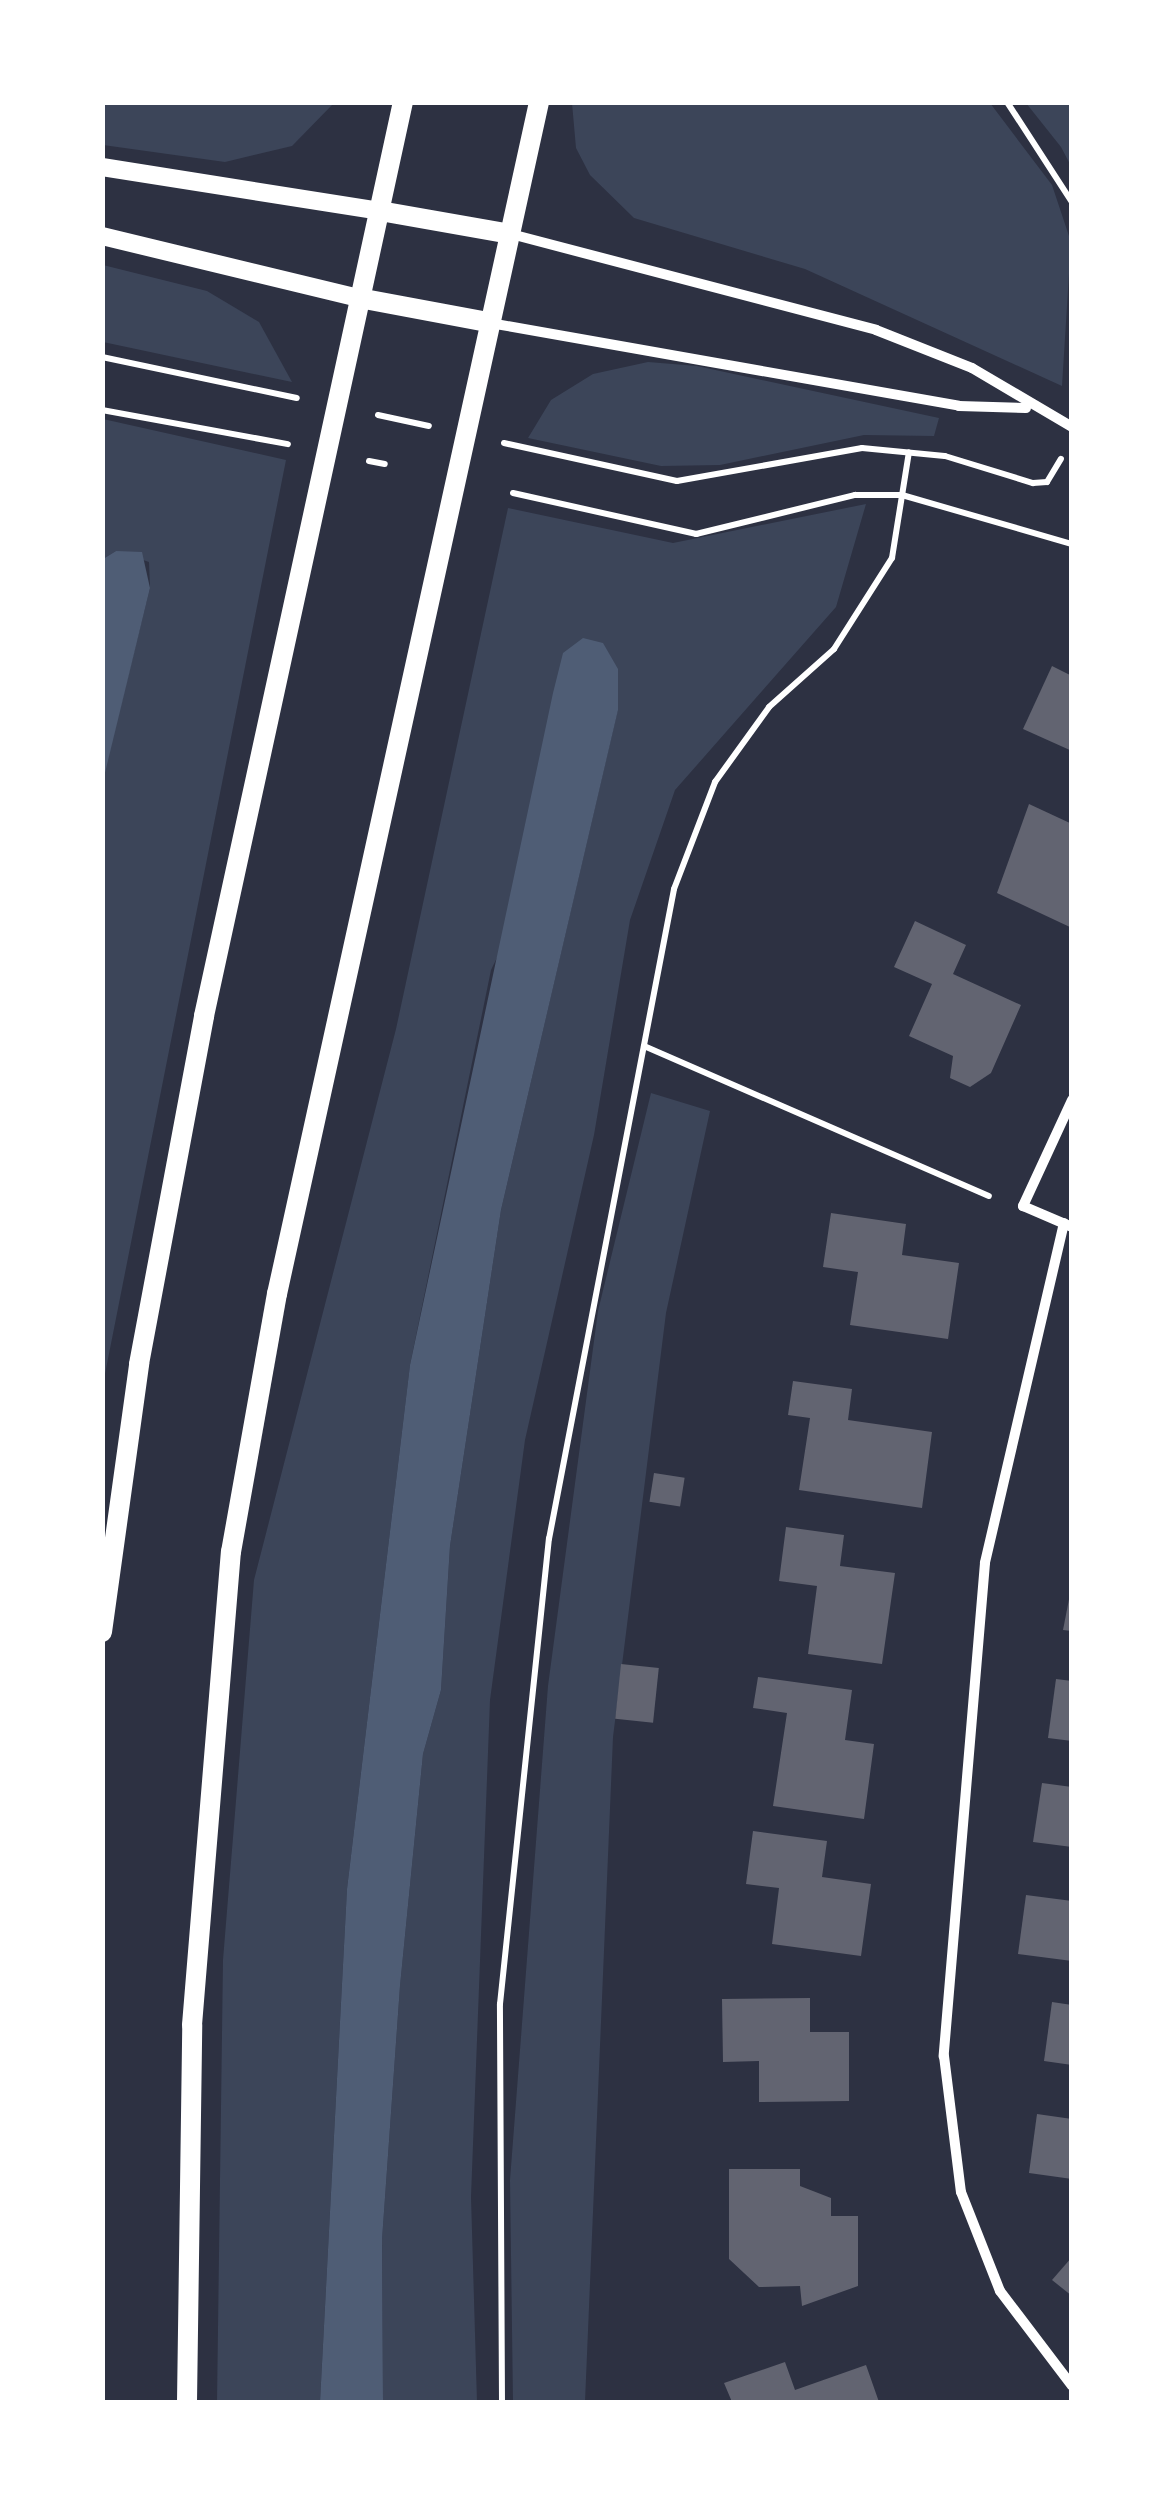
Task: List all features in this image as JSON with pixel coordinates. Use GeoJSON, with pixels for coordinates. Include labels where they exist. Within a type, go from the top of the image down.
{"type":"FeatureCollection","features":[{"type":"Feature","properties":{"kind":"main road"},"geometry":{"type":"LineString","coordinates":[[102,1632],[139,1364],[204,1016],[403,102]]}},
{"type":"Feature","properties":{"kind":"main road"},"geometry":{"type":"LineString","coordinates":[[188,2402],[192,2025],[231,1552],[276,1294],[487,322],[539,102]]}},
{"type":"Feature","properties":{"kind":"main road"},"geometry":{"type":"LineString","coordinates":[[380,211],[510,234]]}},
{"type":"Feature","properties":{"kind":"main road"},"geometry":{"type":"LineString","coordinates":[[359,298],[487,322]]}},
{"type":"Feature","properties":{"kind":"street"},"geometry":{"type":"LineString","coordinates":[[102,167],[380,211]]}},
{"type":"Feature","properties":{"kind":"street"},"geometry":{"type":"LineString","coordinates":[[510,234],[876,330],[972,368],[1027,408],[1071,427]]}},
{"type":"Feature","properties":{"kind":"street"},"geometry":{"type":"LineString","coordinates":[[102,236],[359,298]]}},
{"type":"Feature","properties":{"kind":"street"},"geometry":{"type":"LineString","coordinates":[[487,322],[959,406],[1027,408]]}},
{"type":"Feature","properties":{"kind":"street"},"geometry":{"type":"LineString","coordinates":[[1072,1100],[1023,1206],[1068,1225],[985,1562],[944,2056],[961,2192],[1000,2290],[1072,2386]]}},
{"type":"Feature","properties":{"kind":"path"},"geometry":{"type":"LineString","coordinates":[[1007,102],[1072,202]]}},
{"type":"Feature","properties":{"kind":"path"},"geometry":{"type":"LineString","coordinates":[[102,410],[300,446]]}},
{"type":"Feature","properties":{"kind":"path"},"geometry":{"type":"LineString","coordinates":[[502,2402],[506,1946],[549,1538],[674,889],[715,782],[769,708],[834,650],[892,558],[909,452],[1047,482],[1071,427]]}},
{"type":"Feature","properties":{"kind":"path"},"geometry":{"type":"LineString","coordinates":[[369,461],[385,464]]}},
{"type":"Feature","properties":{"kind":"path"},"geometry":{"type":"LineString","coordinates":[[513,493],[696,534],[855,495],[902,495],[1072,544]]}},
{"type":"Feature","properties":{"kind":"path"},"geometry":{"type":"LineString","coordinates":[[644,1046],[1023,1206]]}},
{"type":"Feature","properties":{"kind":"shaded area"},"geometry":{"type":"Polygon","coordinates":[[[102,103],[334,103],[292,146],[225,162],[103,145],[102,103]]]}},
{"type":"Feature","properties":{"kind":"shaded area"},"geometry":{"type":"Polygon","coordinates":[[[572,103],[990,103],[1052,185],[1071,242],[1062,386],[805,269],[634,218],[590,175],[576,148],[572,103]]]}},
{"type":"Feature","properties":{"kind":"shaded area"},"geometry":{"type":"Polygon","coordinates":[[[1026,103],[1071,103],[1071,166],[1061,147],[1026,103]]]}},
{"type":"Feature","properties":{"kind":"shaded area"},"geometry":{"type":"Polygon","coordinates":[[[103,265],[207,291],[259,322],[292,382],[103,342],[103,265]]]}},
{"type":"Feature","properties":{"kind":"shaded area"},"geometry":{"type":"Polygon","coordinates":[[[648,362],[697,366],[939,418],[934,436],[864,435],[720,465],[661,466],[528,438],[551,400],[593,374],[648,362]]]}},
{"type":"Feature","properties":{"kind":"shaded area"},"geometry":{"type":"Polygon","coordinates":[[[103,419],[286,460],[103,1384],[102,781],[150,588],[149,562],[116,551],[103,559],[103,419]]]}},
{"type":"Feature","properties":{"kind":"shaded area"},"geometry":{"type":"Polygon","coordinates":[[[866,504],[836,607],[675,790],[630,920],[594,1135],[525,1440],[490,1700],[471,2197],[477,2402],[383,2402],[382,2240],[400,1986],[423,1754],[441,1690],[450,1546],[501,1210],[618,709],[491,970],[410,1365],[347,1889],[320,2402],[217,2402],[223,1960],[254,1580],[396,1029],[508,508],[673,543],[866,504]]]}},
{"type":"Feature","properties":{"kind":"shaded area"},"geometry":{"type":"Polygon","coordinates":[[[116,551],[142,552],[150,588],[103,781],[103,559],[116,551]]]}},
{"type":"Feature","properties":{"kind":"shaded area"},"geometry":{"type":"Polygon","coordinates":[[[583,638],[603,643],[618,669],[618,710],[501,1210],[450,1546],[441,1690],[423,1754],[400,1986],[382,2240],[383,2402],[320,2402],[347,1889],[410,1365],[553,693],[563,653],[583,638]]]}},
{"type":"Feature","properties":{"kind":"shaded area"},"geometry":{"type":"Polygon","coordinates":[[[651,1093],[710,1111],[666,1313],[613,1737],[585,2402],[513,2402],[510,2180],[548,1686],[598,1311],[651,1093]]]}},
{"type":"Feature","properties":{"kind":"building"},"geometry":{"type":"Polygon","coordinates":[[[1052,666],[1072,676],[1072,751],[1023,729],[1052,666]]]}},
{"type":"Feature","properties":{"kind":"building"},"geometry":{"type":"Polygon","coordinates":[[[1029,804],[1072,824],[1072,928],[997,893],[1029,804]]]}},
{"type":"Feature","properties":{"kind":"building"},"geometry":{"type":"Polygon","coordinates":[[[915,921],[966,945],[953,974],[1021,1005],[991,1073],[970,1087],[950,1078],[953,1056],[909,1036],[932,984],[894,967],[915,921]]]}},
{"type":"Feature","properties":{"kind":"building"},"geometry":{"type":"Polygon","coordinates":[[[831,1213],[906,1224],[902,1255],[959,1263],[948,1339],[850,1325],[858,1272],[823,1267],[831,1213]]]}},
{"type":"Feature","properties":{"kind":"building"},"geometry":{"type":"Polygon","coordinates":[[[793,1381],[852,1389],[848,1420],[932,1432],[922,1508],[799,1490],[810,1418],[788,1415],[793,1381]]]}},
{"type":"Feature","properties":{"kind":"building"},"geometry":{"type":"Polygon","coordinates":[[[654,1473],[685,1478],[680,1506],[649,1502],[654,1473]]]}},
{"type":"Feature","properties":{"kind":"building"},"geometry":{"type":"Polygon","coordinates":[[[786,1527],[844,1535],[840,1566],[895,1573],[882,1664],[808,1654],[817,1586],[779,1581],[786,1527]]]}},
{"type":"Feature","properties":{"kind":"building"},"geometry":{"type":"Polygon","coordinates":[[[1072,1584],[1072,1631],[1063,1630],[1072,1584]]]}},
{"type":"Feature","properties":{"kind":"building"},"geometry":{"type":"Polygon","coordinates":[[[621,1664],[659,1668],[653,1723],[615,1719],[621,1664]]]}},
{"type":"Feature","properties":{"kind":"building"},"geometry":{"type":"Polygon","coordinates":[[[758,1677],[852,1690],[845,1740],[874,1744],[864,1819],[773,1806],[787,1713],[753,1708],[758,1677]]]}},
{"type":"Feature","properties":{"kind":"building"},"geometry":{"type":"Polygon","coordinates":[[[1056,1679],[1072,1681],[1072,1741],[1048,1738],[1056,1679]]]}},
{"type":"Feature","properties":{"kind":"building"},"geometry":{"type":"Polygon","coordinates":[[[1042,1783],[1072,1787],[1072,1847],[1033,1842],[1042,1783]]]}},
{"type":"Feature","properties":{"kind":"building"},"geometry":{"type":"Polygon","coordinates":[[[753,1831],[827,1841],[822,1877],[871,1884],[861,1956],[772,1944],[779,1888],[746,1884],[753,1831]]]}},
{"type":"Feature","properties":{"kind":"building"},"geometry":{"type":"Polygon","coordinates":[[[1026,1895],[1072,1901],[1072,1961],[1018,1954],[1026,1895]]]}},
{"type":"Feature","properties":{"kind":"building"},"geometry":{"type":"Polygon","coordinates":[[[810,1998],[810,2032],[849,2032],[849,2101],[759,2102],[759,2061],[723,2062],[722,1999],[810,1998]]]}},
{"type":"Feature","properties":{"kind":"building"},"geometry":{"type":"Polygon","coordinates":[[[1052,2002],[1072,2005],[1072,2065],[1044,2061],[1052,2002]]]}},
{"type":"Feature","properties":{"kind":"building"},"geometry":{"type":"Polygon","coordinates":[[[1037,2114],[1072,2119],[1072,2179],[1029,2173],[1037,2114]]]}},
{"type":"Feature","properties":{"kind":"building"},"geometry":{"type":"Polygon","coordinates":[[[729,2169],[800,2169],[800,2186],[831,2198],[831,2216],[858,2216],[858,2286],[802,2306],[800,2286],[759,2287],[729,2259],[729,2169]]]}},
{"type":"Feature","properties":{"kind":"building"},"geometry":{"type":"Polygon","coordinates":[[[1072,2257],[1072,2296],[1052,2280],[1072,2257]]]}},
{"type":"Feature","properties":{"kind":"building"},"geometry":{"type":"Polygon","coordinates":[[[785,2362],[795,2390],[866,2365],[879,2402],[732,2402],[724,2383],[785,2362]]]}}]}
